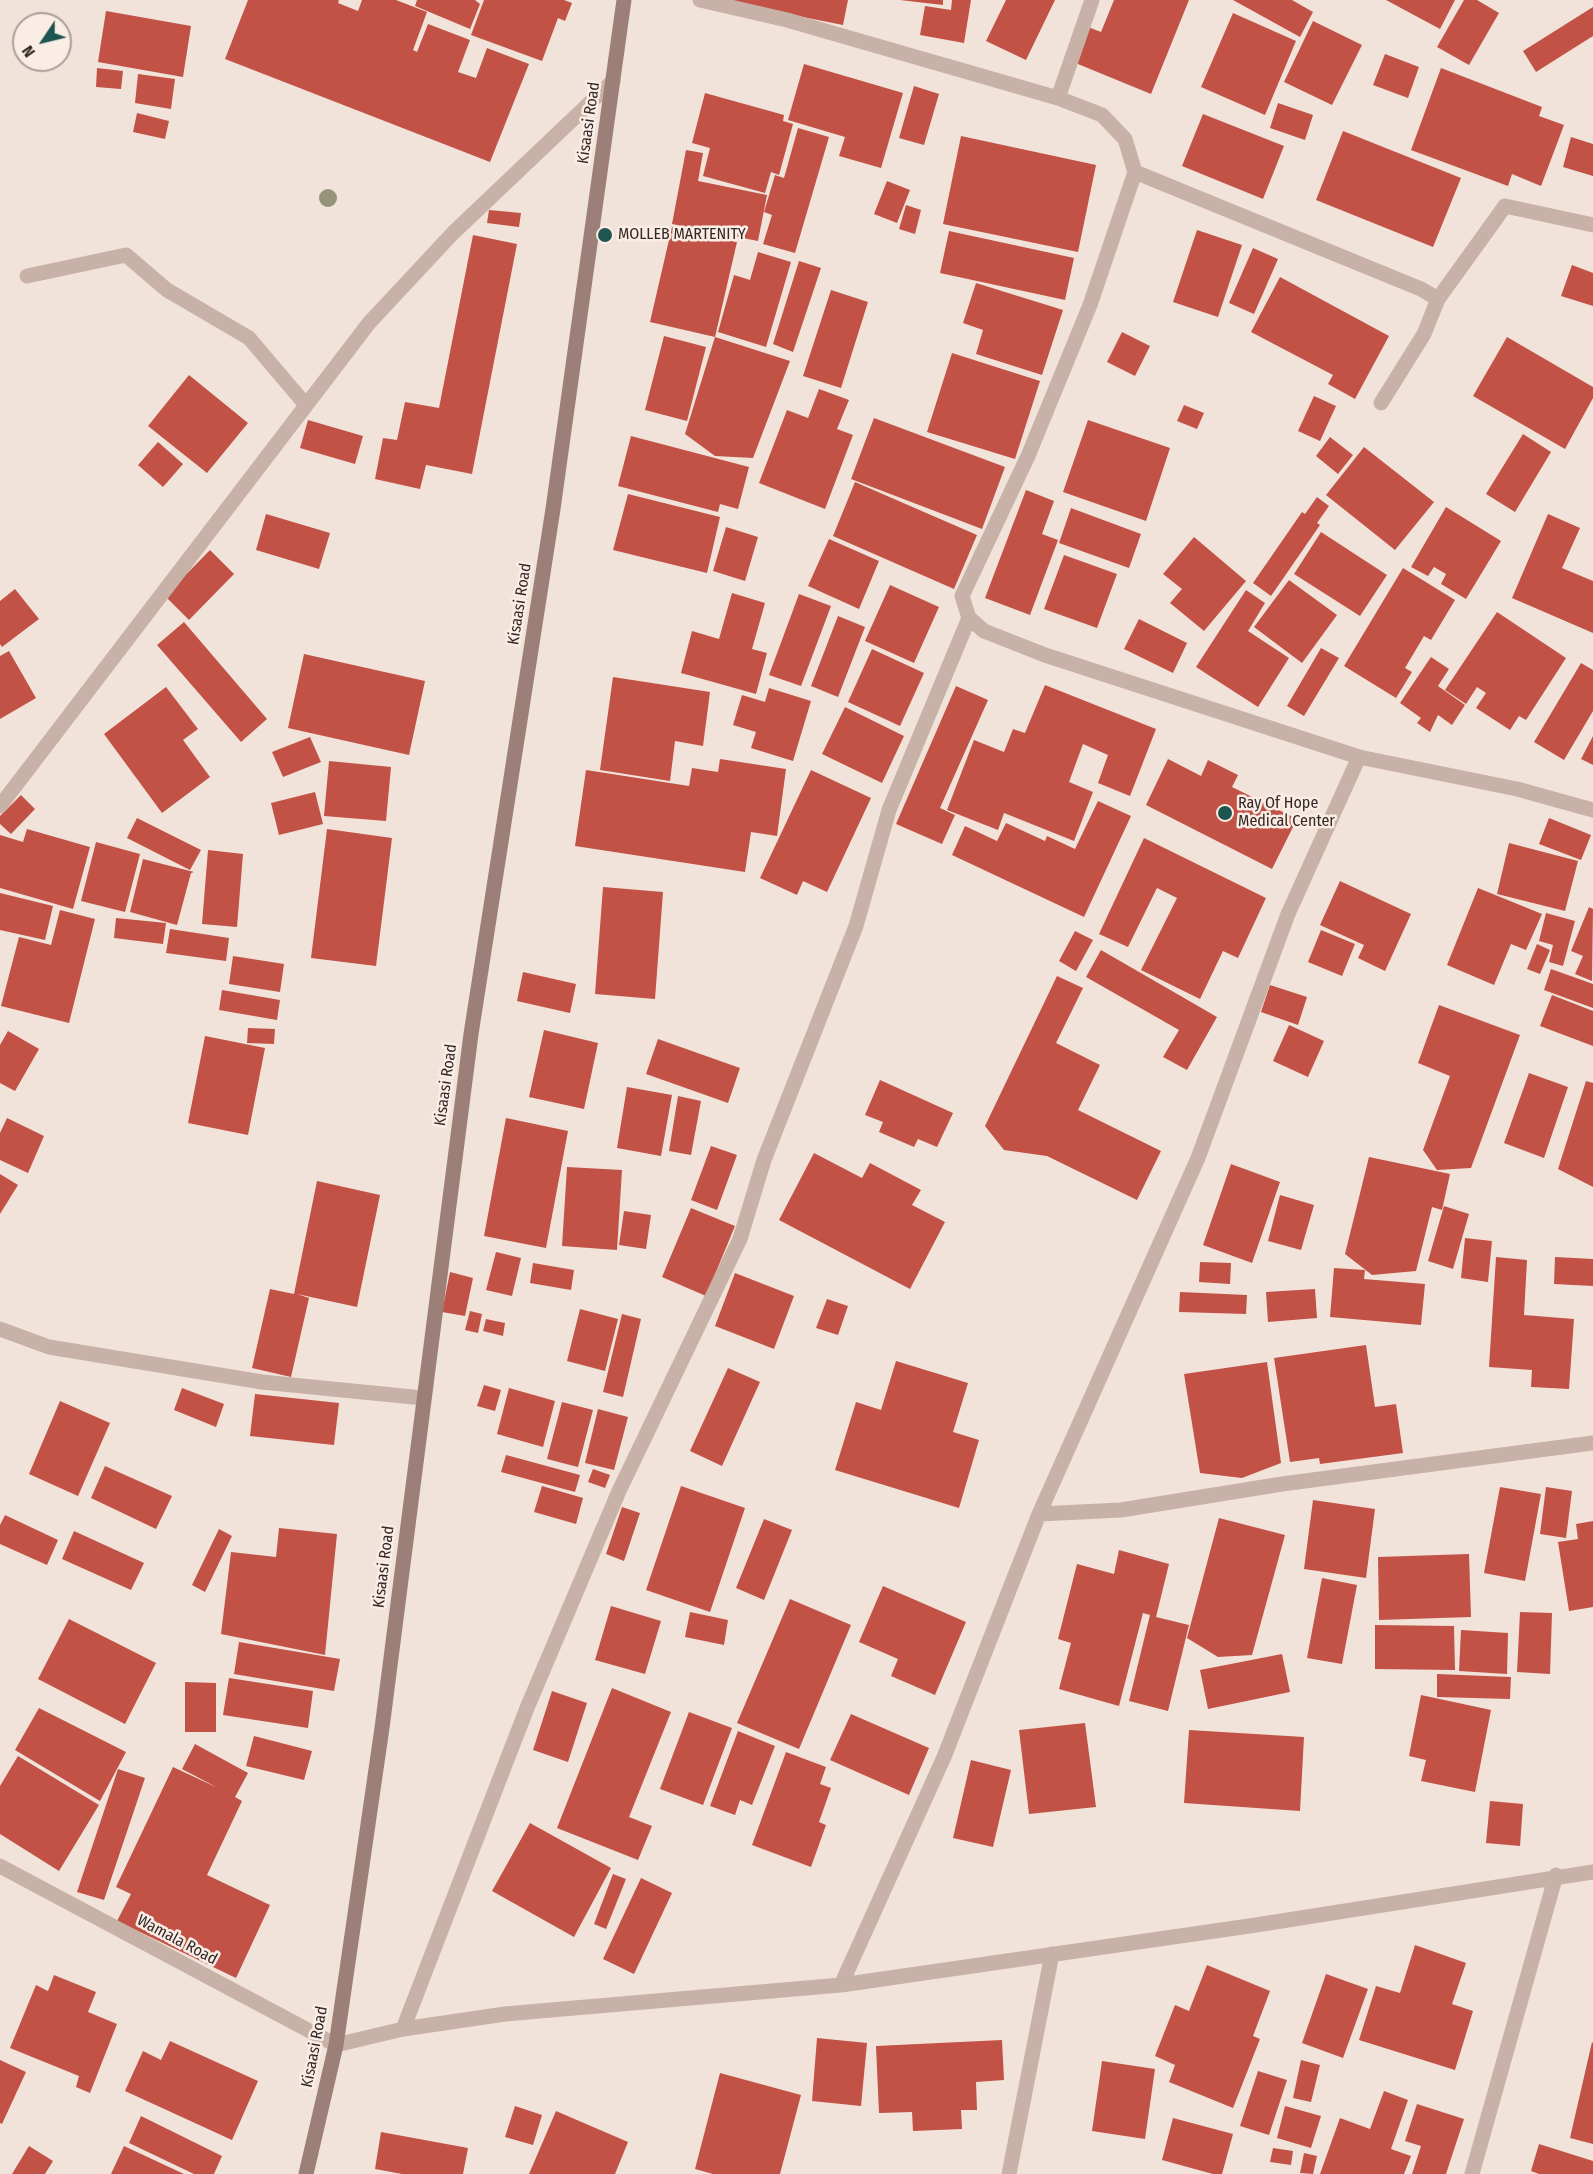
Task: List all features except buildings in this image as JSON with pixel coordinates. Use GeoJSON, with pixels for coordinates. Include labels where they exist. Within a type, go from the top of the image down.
{"type":"FeatureCollection","features":[{"type":"Feature","properties":{"kind":"main road","name":"Kisaasi Road"},"geometry":{"type":"LineString","coordinates":[[306,2174],[336,2045],[382,1728],[471,1034],[553,509],[624,0]]}},
{"type":"Feature","properties":{"kind":"street"},"geometry":{"type":"LineString","coordinates":[[700,0],[787,20],[1058,98],[1102,115],[1125,139],[1135,172],[1090,304],[1037,434],[963,596],[969,618],[984,631],[1046,655],[1359,757],[1517,789],[1593,810]]}},
{"type":"Feature","properties":{"kind":"street"},"geometry":{"type":"LineString","coordinates":[[1058,98],[1092,0]]}},
{"type":"Feature","properties":{"kind":"street"},"geometry":{"type":"LineString","coordinates":[[0,806],[369,323],[453,233],[613,81]]}},
{"type":"Feature","properties":{"kind":"street"},"geometry":{"type":"LineString","coordinates":[[1135,172],[1421,289],[1438,299]]}},
{"type":"Feature","properties":{"kind":"street"},"geometry":{"type":"LineString","coordinates":[[1381,403],[1424,334],[1438,299],[1505,206],[1593,225]]}},
{"type":"Feature","properties":{"kind":"street"},"geometry":{"type":"LineString","coordinates":[[27,276],[126,255],[167,290],[249,338],[305,404]]}},
{"type":"Feature","properties":{"kind":"street"},"geometry":{"type":"LineString","coordinates":[[403,2029],[527,1708],[615,1502],[740,1239],[764,1160],[856,926],[889,810],[969,618]]}},
{"type":"Feature","properties":{"kind":"street"},"geometry":{"type":"LineString","coordinates":[[841,1985],[944,1757],[1039,1514],[1198,1158],[1288,914],[1359,757]]}},
{"type":"Feature","properties":{"kind":"street"},"geometry":{"type":"LineString","coordinates":[[0,1329],[49,1347],[262,1382],[423,1398]]}},
{"type":"Feature","properties":{"kind":"street"},"geometry":{"type":"LineString","coordinates":[[1039,1514],[1121,1510],[1293,1483],[1593,1443]]}},
{"type":"Feature","properties":{"kind":"street","name":"Wamala Road"},"geometry":{"type":"LineString","coordinates":[[0,1866],[336,2045]]}},
{"type":"Feature","properties":{"kind":"street"},"geometry":{"type":"LineString","coordinates":[[336,2045],[403,2029],[505,2014],[841,1985],[1256,1925],[1556,1875],[1593,1872]]}},
{"type":"Feature","properties":{"kind":"street"},"geometry":{"type":"LineString","coordinates":[[1472,2174],[1556,1875]]}},
{"type":"Feature","properties":{"kind":"street"},"geometry":{"type":"LineString","coordinates":[[1009,2174],[1052,1954]]}},
{"type":"Feature","properties":{"kind":"place","name":"MOLLEB MARTENITY"},"geometry":{"type":"Point","coordinates":[605,235]}},
{"type":"Feature","properties":{"kind":"place","name":"Ray Of Hope Medical Center"},"geometry":{"type":"Point","coordinates":[1225,813]}}]}
